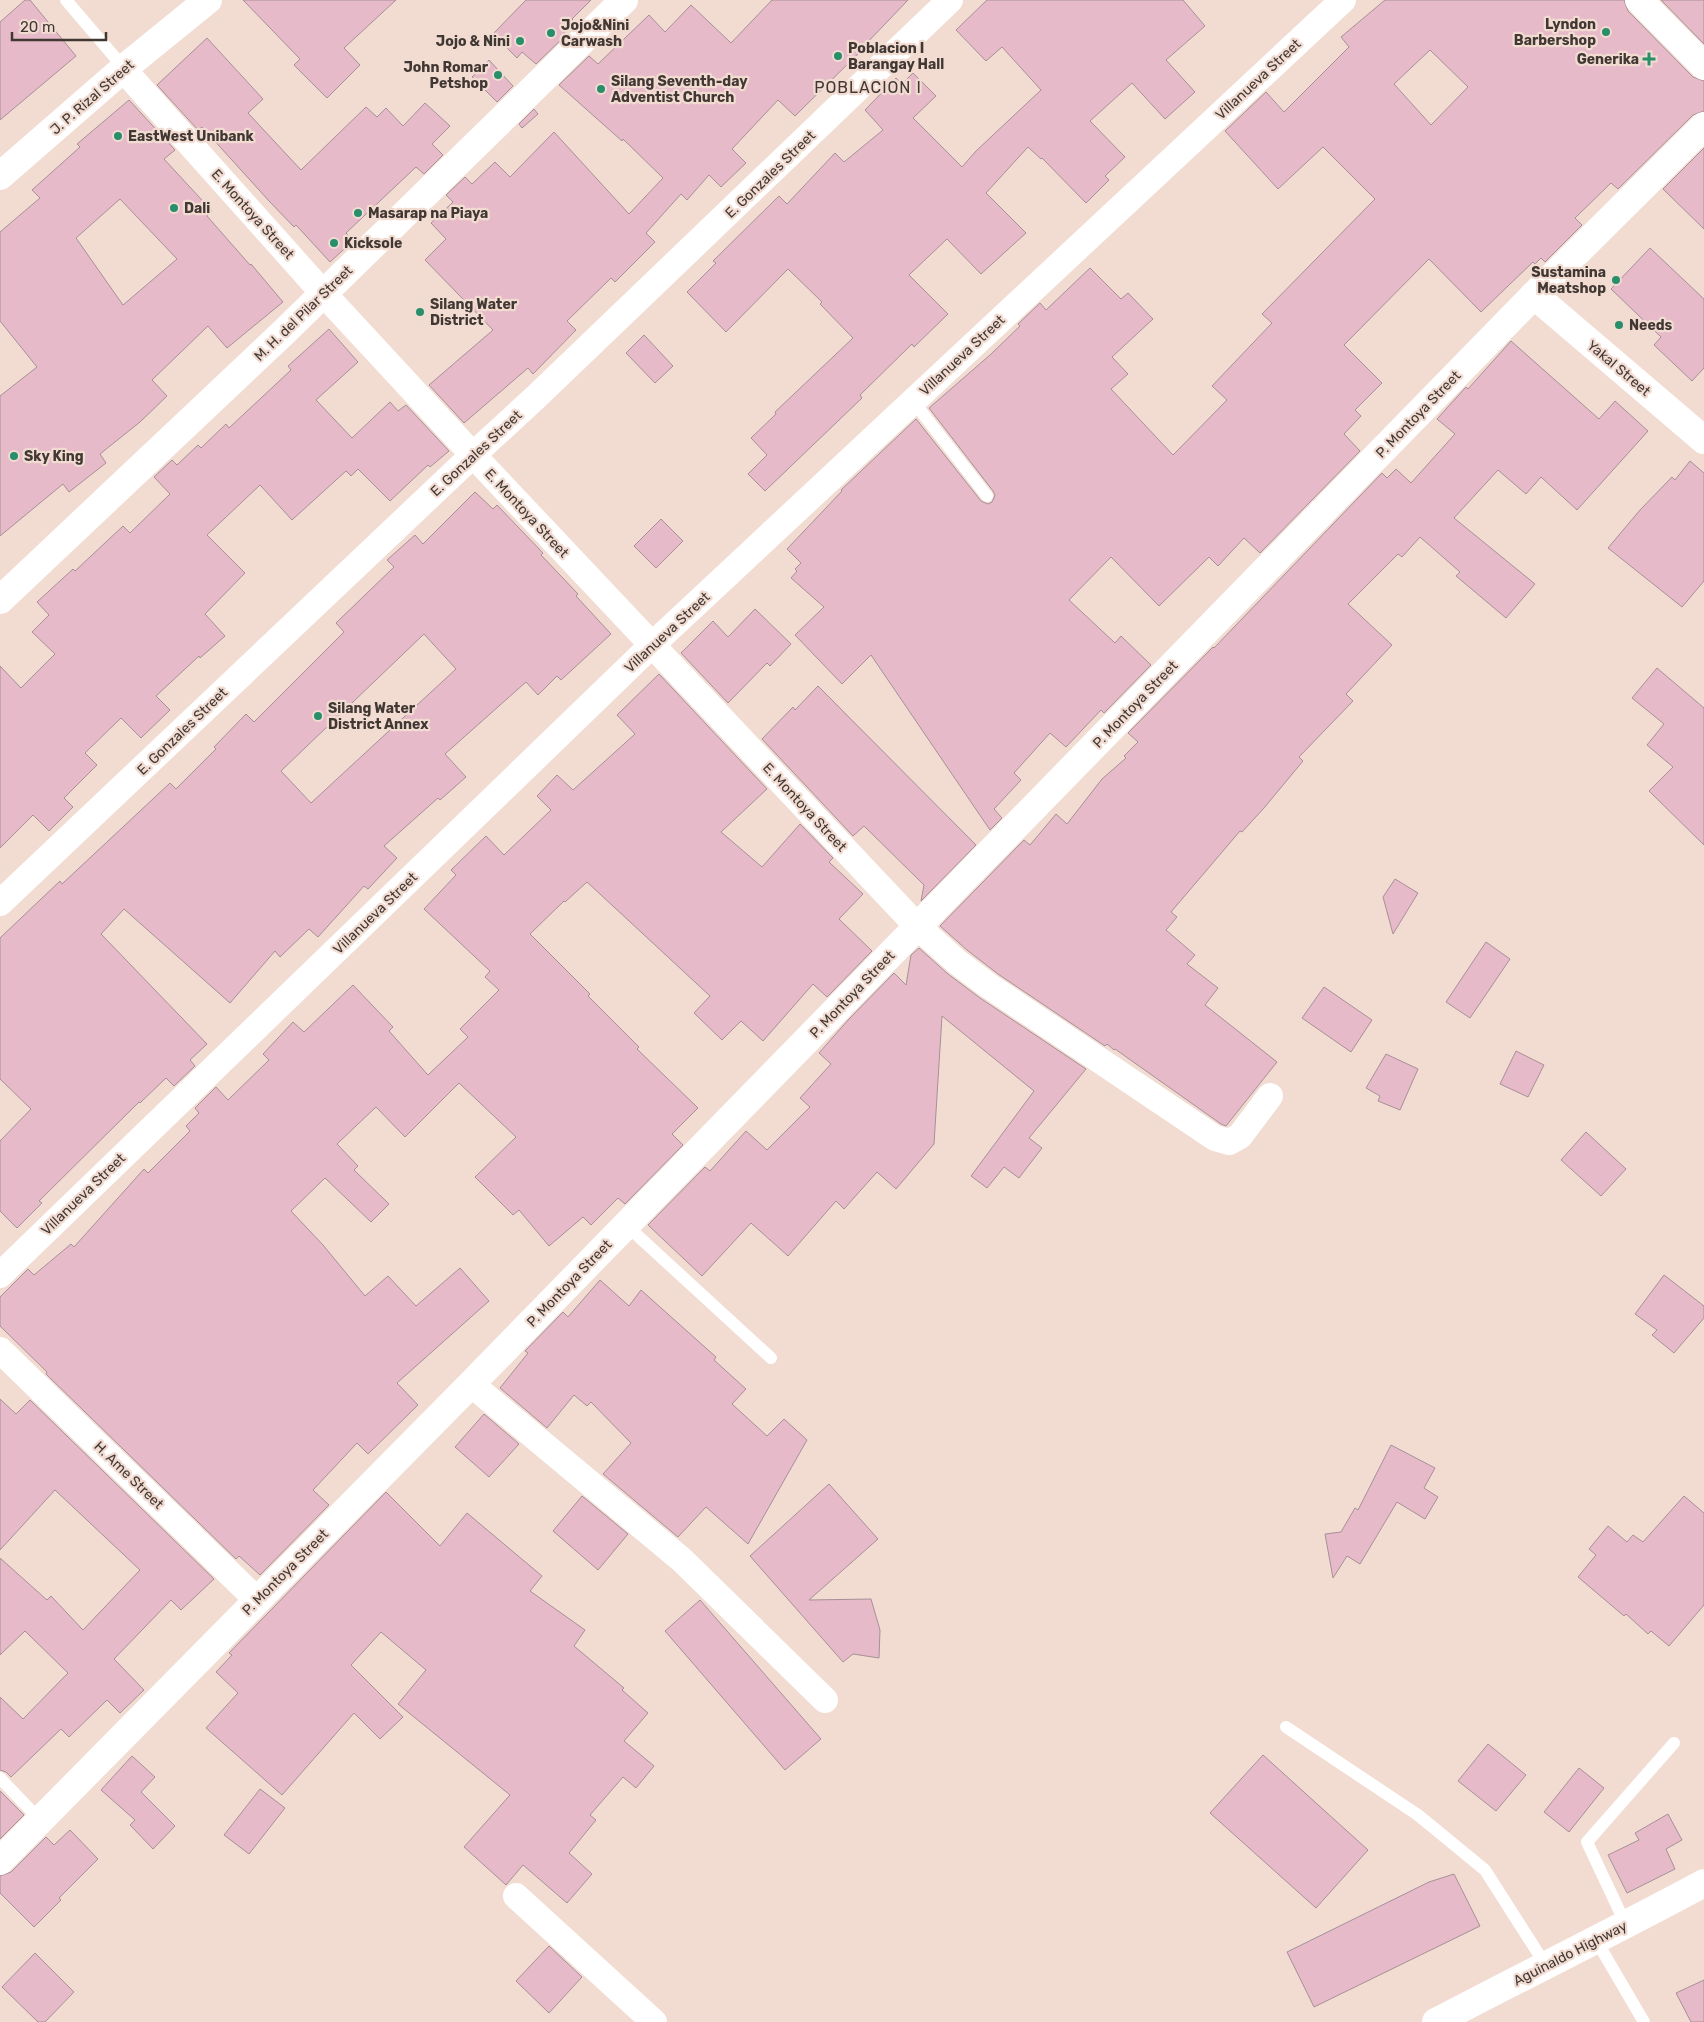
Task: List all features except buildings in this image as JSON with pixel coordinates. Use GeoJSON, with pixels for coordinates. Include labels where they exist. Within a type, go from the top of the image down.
{"type":"FeatureCollection","features":[{"type":"Feature","properties":{"kind":"street","name":"M. H. del Pilar Street"},"geometry":{"type":"LineString","coordinates":[[0,600],[324,293],[624,0]]}},
{"type":"Feature","properties":{"kind":"street","name":"E. Gonzales Street"},"geometry":{"type":"LineString","coordinates":[[0,903],[537,396],[950,0]]}},
{"type":"Feature","properties":{"kind":"street","name":"Villanueva Street"},"geometry":{"type":"LineString","coordinates":[[0,1275],[652,645],[1343,0]]}},
{"type":"Feature","properties":{"kind":"street"},"geometry":{"type":"LineString","coordinates":[[1639,0],[1704,66]]}},
{"type":"Feature","properties":{"kind":"street","name":"J. P. Rizal Street"},"geometry":{"type":"LineString","coordinates":[[0,176],[201,2]]}},
{"type":"Feature","properties":{"kind":"street","name":"E. Montoya Street"},"geometry":{"type":"LineString","coordinates":[[123,69],[324,293],[473,455],[918,927],[957,962],[988,986],[1215,1138],[1229,1142],[1240,1136],[1270,1096]]}},
{"type":"Feature","properties":{"kind":"street","name":"P. Montoya Street"},"geometry":{"type":"LineString","coordinates":[[0,1860],[471,1384],[1534,295],[1704,126]]}},
{"type":"Feature","properties":{"kind":"street","name":"Yakal Street"},"geometry":{"type":"LineString","coordinates":[[1534,295],[1704,440]]}},
{"type":"Feature","properties":{"kind":"street","name":"H. Ame Street"},"geometry":{"type":"LineString","coordinates":[[0,1350],[257,1600]]}},
{"type":"Feature","properties":{"kind":"street"},"geometry":{"type":"LineString","coordinates":[[471,1384],[682,1560],[826,1700]]}},
{"type":"Feature","properties":{"kind":"street","name":"Aguinaldo Highway"},"geometry":{"type":"LineString","coordinates":[[1436,2022],[1704,1883]]}},
{"type":"Feature","properties":{"kind":"street"},"geometry":{"type":"LineString","coordinates":[[516,1896],[654,2022]]}},
{"type":"Feature","properties":{"kind":"lane"},"geometry":{"type":"LineString","coordinates":[[66,0],[123,69]]}},
{"type":"Feature","properties":{"kind":"lane"},"geometry":{"type":"LineString","coordinates":[[913,401],[987,496]]}},
{"type":"Feature","properties":{"kind":"lane"},"geometry":{"type":"LineString","coordinates":[[626,1225],[771,1358]]}},
{"type":"Feature","properties":{"kind":"lane"},"geometry":{"type":"LineString","coordinates":[[1286,1727],[1418,1815],[1485,1870],[1545,1964]]}},
{"type":"Feature","properties":{"kind":"lane"},"geometry":{"type":"LineString","coordinates":[[1626,1925],[1588,1842],[1674,1743]]}},
{"type":"Feature","properties":{"kind":"lane"},"geometry":{"type":"LineString","coordinates":[[0,1778],[40,1820]]}},
{"type":"Feature","properties":{"kind":"lane"},"geometry":{"type":"LineString","coordinates":[[1596,1940],[1644,2022]]}},
{"type":"Feature","properties":{"kind":"place","name":"Lyndon Barbershop"},"geometry":{"type":"Point","coordinates":[1606,32]}},
{"type":"Feature","properties":{"kind":"place","name":"Jojo&Nini Carwash"},"geometry":{"type":"Point","coordinates":[551,33]}},
{"type":"Feature","properties":{"kind":"place","name":"Jojo & Nini"},"geometry":{"type":"Point","coordinates":[520,41]}},
{"type":"Feature","properties":{"kind":"place","name":"Poblacion I Barangay Hall"},"geometry":{"type":"Point","coordinates":[838,56]}},
{"type":"Feature","properties":{"kind":"place","name":"Generika"},"geometry":{"type":"Point","coordinates":[1649,59]}},
{"type":"Feature","properties":{"kind":"place","name":"John Romar Petshop"},"geometry":{"type":"Point","coordinates":[498,75]}},
{"type":"Feature","properties":{"kind":"place","name":"Silang Seventh-day Adventist Church"},"geometry":{"type":"Point","coordinates":[601,89]}},
{"type":"Feature","properties":{"kind":"place","name":"EastWest Unibank"},"geometry":{"type":"Point","coordinates":[118,136]}},
{"type":"Feature","properties":{"kind":"place","name":"Dali"},"geometry":{"type":"Point","coordinates":[174,208]}},
{"type":"Feature","properties":{"kind":"place","name":"Masarap na Piaya"},"geometry":{"type":"Point","coordinates":[358,213]}},
{"type":"Feature","properties":{"kind":"place","name":"Kicksole"},"geometry":{"type":"Point","coordinates":[334,243]}},
{"type":"Feature","properties":{"kind":"place","name":"Sustamina Meatshop"},"geometry":{"type":"Point","coordinates":[1616,280]}},
{"type":"Feature","properties":{"kind":"place","name":"Silang Water District"},"geometry":{"type":"Point","coordinates":[420,312]}},
{"type":"Feature","properties":{"kind":"place","name":"Needs"},"geometry":{"type":"Point","coordinates":[1619,325]}},
{"type":"Feature","properties":{"kind":"place","name":"Sky King"},"geometry":{"type":"Point","coordinates":[14,456]}},
{"type":"Feature","properties":{"kind":"place","name":"Silang Water District Annex"},"geometry":{"type":"Point","coordinates":[318,716]}},
{"type":"Feature","properties":{"kind":"district","name":"POBLACION I"},"geometry":{"type":"Point","coordinates":[868,87]}}]}
